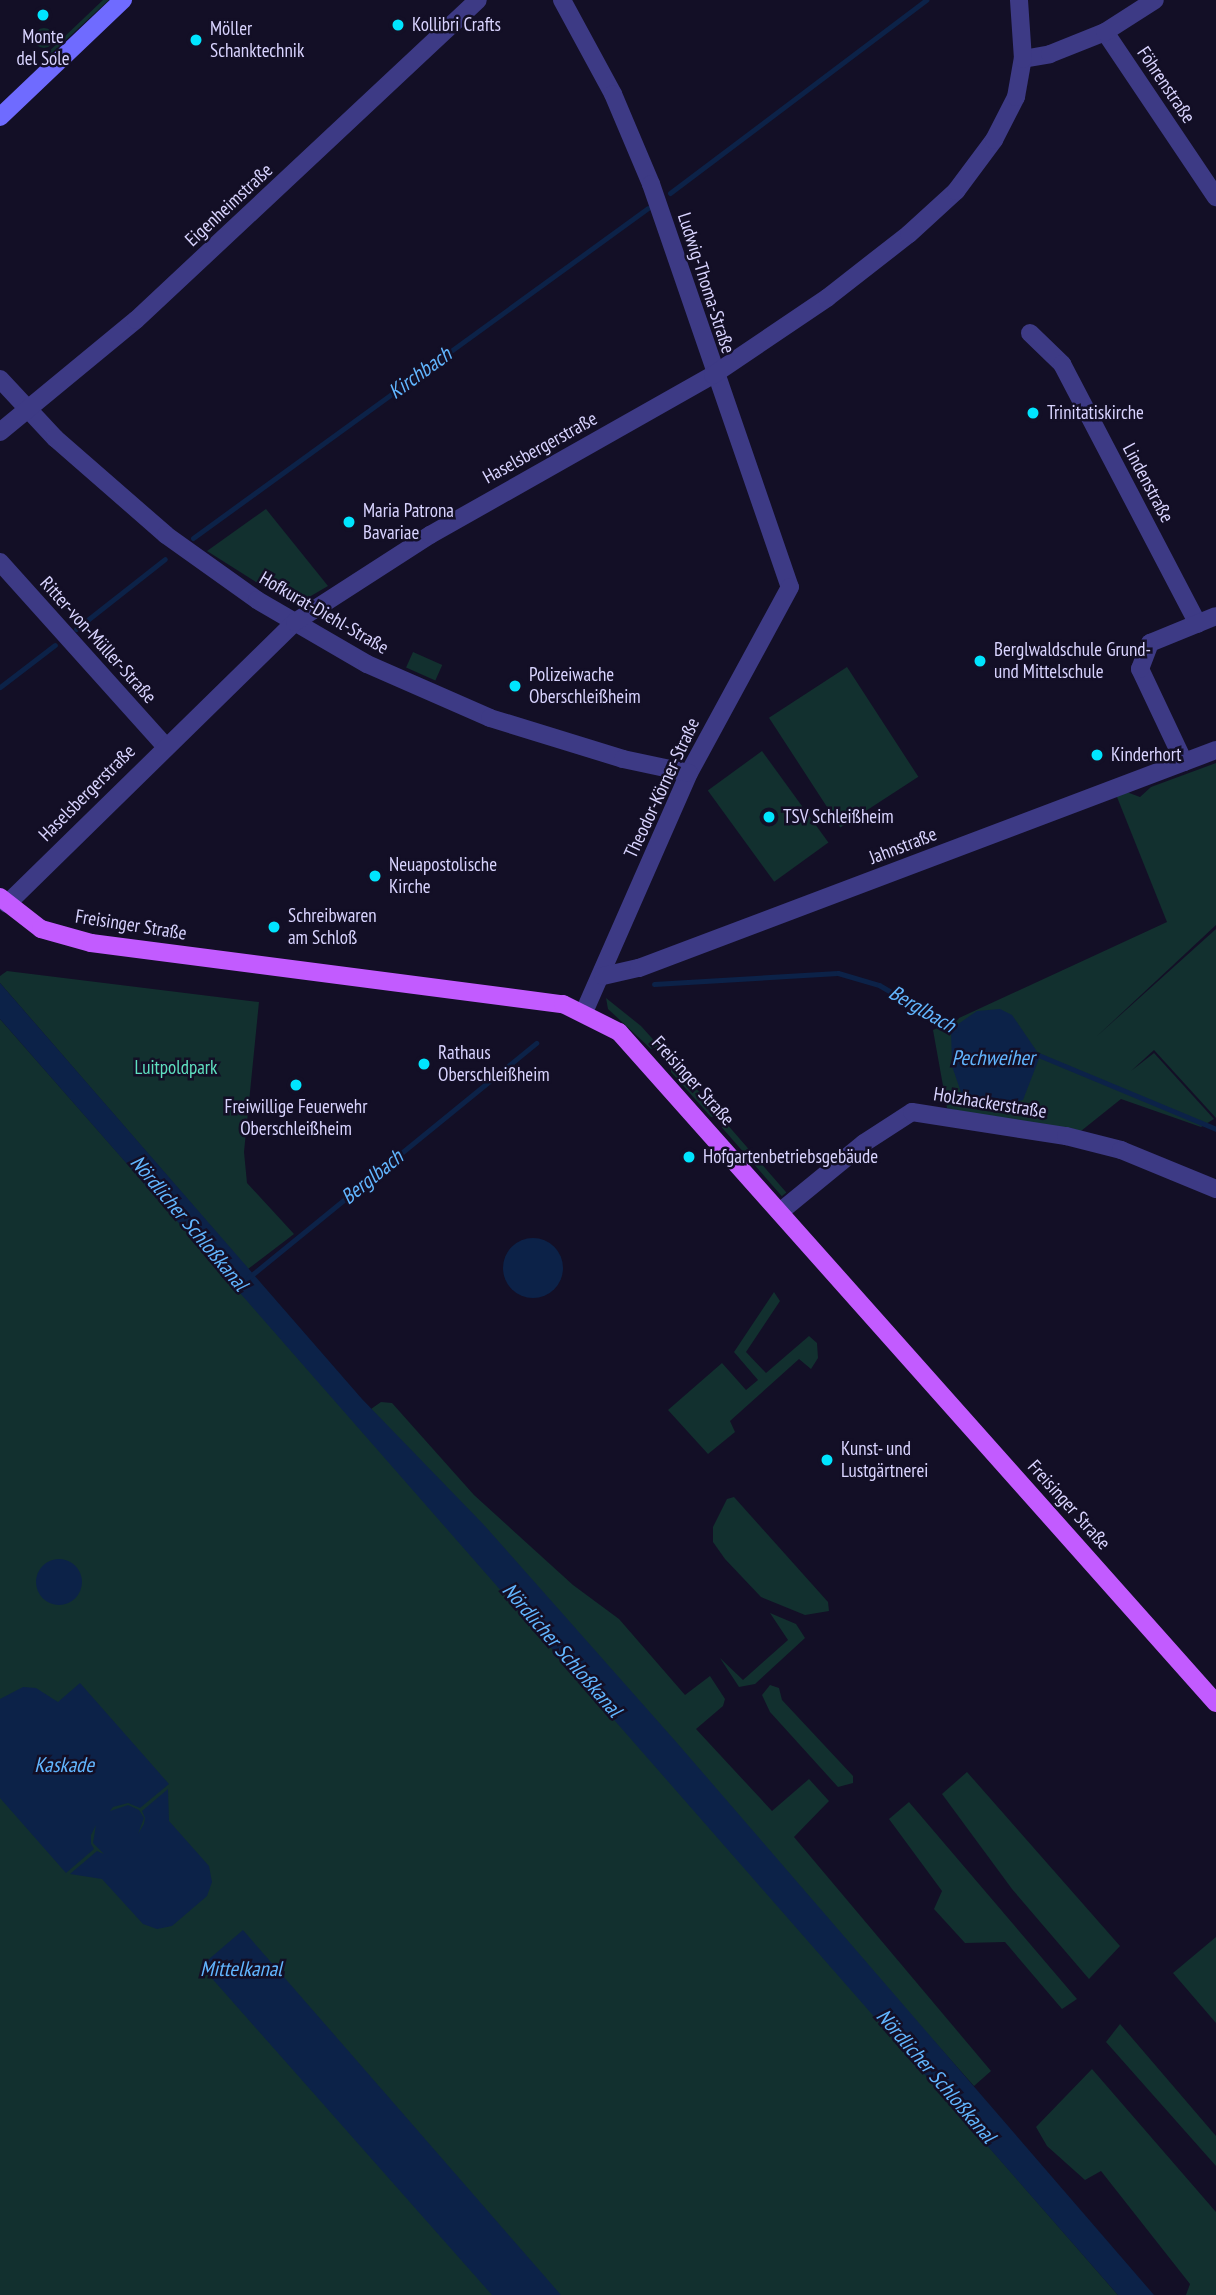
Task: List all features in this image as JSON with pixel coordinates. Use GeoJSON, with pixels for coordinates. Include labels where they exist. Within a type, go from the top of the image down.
{"type":"FeatureCollection","features":[{"type":"Feature","properties":{"kind":"main road"},"geometry":{"type":"LineString","coordinates":[[1,113],[123,0]]}},
{"type":"Feature","properties":{"kind":"main road","name":"Freisinger Straße"},"geometry":{"type":"LineString","coordinates":[[4,901],[41,929],[91,943],[563,1004],[584,1012],[634,1046],[1216,1703]]}},
{"type":"Feature","properties":{"kind":"street","name":"Eigenheimstraße"},"geometry":{"type":"LineString","coordinates":[[0,432],[29,411],[146,310],[478,0]]}},
{"type":"Feature","properties":{"kind":"street","name":"Ludwig-Thoma-Straße"},"geometry":{"type":"LineString","coordinates":[[562,0],[613,94],[651,184],[713,375],[790,587]]}},
{"type":"Feature","properties":{"kind":"street","name":"Haselsbergerstraße"},"geometry":{"type":"LineString","coordinates":[[4,901],[295,621],[430,535],[713,375],[864,271],[956,191],[994,140],[1016,97],[1023,59],[1019,0]]}},
{"type":"Feature","properties":{"kind":"street"},"geometry":{"type":"LineString","coordinates":[[1023,59],[1050,54],[1105,32],[1156,0]]}},
{"type":"Feature","properties":{"kind":"street","name":"Föhrenstraße"},"geometry":{"type":"LineString","coordinates":[[1105,32],[1216,197]]}},
{"type":"Feature","properties":{"kind":"street","name":"Lindenstraße"},"geometry":{"type":"LineString","coordinates":[[1030,333],[1062,364],[1198,624]]}},
{"type":"Feature","properties":{"kind":"street","name":"Hofkurat-Diehl-Straße"},"geometry":{"type":"LineString","coordinates":[[0,379],[29,411],[166,535],[295,621],[386,674],[490,718],[623,759],[689,773]]}},
{"type":"Feature","properties":{"kind":"street","name":"Ritter-von-Müller-Straße"},"geometry":{"type":"LineString","coordinates":[[0,562],[165,746]]}},
{"type":"Feature","properties":{"kind":"street","name":"Theodor-Körner-Straße"},"geometry":{"type":"LineString","coordinates":[[584,1012],[603,975],[689,773],[790,587]]}},
{"type":"Feature","properties":{"kind":"street"},"geometry":{"type":"LineString","coordinates":[[1184,762],[1140,670],[1150,643],[1216,617]]}},
{"type":"Feature","properties":{"kind":"street","name":"Jahnstraße"},"geometry":{"type":"LineString","coordinates":[[603,975],[639,968],[1216,750]]}},
{"type":"Feature","properties":{"kind":"street","name":"Holzhackerstraße"},"geometry":{"type":"LineString","coordinates":[[781,1211],[864,1143],[912,1112],[1088,1142],[1216,1189]]}},
{"type":"Feature","properties":{"kind":"green space"},"geometry":{"type":"Polygon","coordinates":[[[103,0],[109,0],[43,61],[41,59],[103,0]]]}},
{"type":"Feature","properties":{"kind":"green space"},"geometry":{"type":"Polygon","coordinates":[[[44,28],[51,31],[54,38],[51,45],[44,48],[37,45],[34,38],[37,31],[44,28]]]}},
{"type":"Feature","properties":{"kind":"green space"},"geometry":{"type":"Polygon","coordinates":[[[266,509],[328,586],[304,600],[281,598],[207,551],[266,509]]]}},
{"type":"Feature","properties":{"kind":"green space"},"geometry":{"type":"Polygon","coordinates":[[[413,652],[442,665],[435,681],[406,668],[413,652]]]}},
{"type":"Feature","properties":{"kind":"green space"},"geometry":{"type":"Polygon","coordinates":[[[847,667],[918,777],[840,828],[769,718],[847,667]]]}},
{"type":"Feature","properties":{"kind":"green space","name":"TSV Schleißheim"},"geometry":{"type":"Polygon","coordinates":[[[762,751],[828,842],[774,882],[708,790],[762,751]]]}},
{"type":"Feature","properties":{"kind":"green space"},"geometry":{"type":"Polygon","coordinates":[[[1216,763],[1216,925],[1096,1037],[1216,929],[1216,1118],[1154,1050],[1131,1071],[1154,1053],[1214,1119],[1201,1127],[1121,1099],[1071,1139],[947,1108],[933,1030],[1167,922],[1113,787],[1140,797],[1151,787],[1216,763]]]}},
{"type":"Feature","properties":{"kind":"green space","name":"Luitpoldpark"},"geometry":{"type":"Polygon","coordinates":[[[7,971],[259,1002],[244,1152],[247,1183],[294,1234],[248,1269],[0,983],[0,976],[7,971]]]}},
{"type":"Feature","properties":{"kind":"green space"},"geometry":{"type":"Polygon","coordinates":[[[606,998],[641,1026],[659,1046],[651,1049],[608,1009],[606,998]]]}},
{"type":"Feature","properties":{"kind":"green space"},"geometry":{"type":"Polygon","coordinates":[[[0,1019],[655,1764],[1118,2295],[0,2295],[0,1019]]]}},
{"type":"Feature","properties":{"kind":"green space"},"geometry":{"type":"Polygon","coordinates":[[[670,1058],[720,1116],[711,1117],[671,1072],[670,1058]]]}},
{"type":"Feature","properties":{"kind":"green space"},"geometry":{"type":"Polygon","coordinates":[[[726,1123],[786,1192],[782,1196],[721,1127],[726,1123]]]}},
{"type":"Feature","properties":{"kind":"green space"},"geometry":{"type":"Polygon","coordinates":[[[774,1292],[780,1301],[746,1352],[766,1373],[809,1336],[817,1343],[818,1358],[811,1369],[799,1359],[730,1421],[735,1432],[708,1454],[668,1410],[722,1363],[746,1390],[758,1380],[734,1352],[774,1292]]]}},
{"type":"Feature","properties":{"kind":"green space"},"geometry":{"type":"Polygon","coordinates":[[[381,1402],[392,1403],[474,1495],[573,1585],[619,1619],[685,1695],[710,1676],[725,1699],[723,1706],[696,1729],[772,1811],[809,1779],[829,1801],[794,1837],[991,2071],[974,2086],[371,1409],[381,1402]]]}},
{"type":"Feature","properties":{"kind":"green space"},"geometry":{"type":"Polygon","coordinates":[[[734,1497],[828,1602],[829,1611],[805,1615],[761,1597],[725,1559],[713,1542],[713,1527],[727,1499],[734,1497]]]}},
{"type":"Feature","properties":{"kind":"green space"},"geometry":{"type":"Polygon","coordinates":[[[770,1613],[796,1624],[805,1638],[755,1684],[739,1687],[720,1658],[743,1680],[788,1640],[770,1613]]]}},
{"type":"Feature","properties":{"kind":"green space"},"geometry":{"type":"Polygon","coordinates":[[[770,1685],[779,1688],[782,1700],[853,1776],[853,1783],[838,1787],[770,1712],[762,1695],[770,1685]]]}},
{"type":"Feature","properties":{"kind":"green space"},"geometry":{"type":"Polygon","coordinates":[[[967,1772],[1120,1946],[1089,1979],[1012,1889],[942,1794],[967,1772]]]}},
{"type":"Feature","properties":{"kind":"green space"},"geometry":{"type":"Polygon","coordinates":[[[909,1802],[1077,1999],[1062,2009],[1005,1942],[965,1943],[934,1909],[942,1891],[889,1819],[909,1802]]]}},
{"type":"Feature","properties":{"kind":"green space"},"geometry":{"type":"Polygon","coordinates":[[[1216,1937],[1216,2023],[1173,1973],[1216,1937]]]}},
{"type":"Feature","properties":{"kind":"green space"},"geometry":{"type":"Polygon","coordinates":[[[1120,2024],[1216,2136],[1216,2166],[1106,2042],[1120,2024]]]}},
{"type":"Feature","properties":{"kind":"green space"},"geometry":{"type":"Polygon","coordinates":[[[1092,2069],[1216,2212],[1216,2295],[1186,2295],[1190,2284],[1101,2171],[1085,2180],[1047,2146],[1036,2127],[1092,2069]]]}},
{"type":"Feature","properties":{"kind":"water","name":"Nördlicher Schloßkanal"},"geometry":{"type":"Polygon","coordinates":[[[0,983],[362,1399],[484,1525],[678,1744],[1154,2295],[1118,2295],[0,1019],[0,983]]]}},
{"type":"Feature","properties":{"kind":"water","name":"Pechweiher"},"geometry":{"type":"Polygon","coordinates":[[[1000,1009],[1012,1015],[1040,1056],[1023,1100],[986,1108],[964,1101],[952,1066],[951,1029],[977,1011],[1000,1009]]]}},
{"type":"Feature","properties":{"kind":"water"},"geometry":{"type":"Polygon","coordinates":[[[533,1238],[550,1243],[558,1251],[563,1268],[558,1285],[550,1293],[533,1298],[516,1293],[508,1285],[503,1268],[508,1251],[516,1243],[533,1238]]]}},
{"type":"Feature","properties":{"kind":"water"},"geometry":{"type":"Polygon","coordinates":[[[59,1559],[75,1566],[82,1582],[75,1598],[59,1605],[43,1598],[36,1582],[43,1566],[59,1559]]]}},
{"type":"Feature","properties":{"kind":"water","name":"Kaskade"},"geometry":{"type":"Polygon","coordinates":[[[80,1683],[169,1784],[140,1808],[128,1803],[113,1807],[110,1811],[128,1805],[139,1810],[144,1818],[138,1834],[144,1824],[145,1818],[142,1811],[168,1789],[169,1821],[209,1866],[212,1882],[207,1896],[172,1926],[157,1929],[143,1924],[102,1879],[70,1874],[97,1851],[104,1854],[93,1843],[96,1825],[91,1835],[94,1849],[66,1873],[0,1798],[0,1699],[23,1687],[36,1688],[58,1702],[80,1683]]]}},
{"type":"Feature","properties":{"kind":"water","name":"Mittelkanal"},"geometry":{"type":"Polygon","coordinates":[[[243,1930],[561,2295],[492,2295],[201,1966],[243,1930]]]}},
{"type":"Feature","properties":{"kind":"waterway","name":"Kirchbach"},"geometry":{"type":"LineString","coordinates":[[670,193],[926,0]]}},
{"type":"Feature","properties":{"kind":"waterway","name":"Kirchbach"},"geometry":{"type":"LineString","coordinates":[[193,538],[648,208]]}},
{"type":"Feature","properties":{"kind":"waterway","name":"Kirchbach"},"geometry":{"type":"LineString","coordinates":[[76,629],[165,559]]}},
{"type":"Feature","properties":{"kind":"waterway","name":"Kirchbach"},"geometry":{"type":"LineString","coordinates":[[0,687],[55,645]]}},
{"type":"Feature","properties":{"kind":"waterway","name":"Berglbach"},"geometry":{"type":"LineString","coordinates":[[654,984],[838,973],[879,985],[956,1030]]}},
{"type":"Feature","properties":{"kind":"waterway","name":"Berglbach"},"geometry":{"type":"LineString","coordinates":[[248,1278],[536,1043]]}},
{"type":"Feature","properties":{"kind":"waterway","name":"Berglbach"},"geometry":{"type":"LineString","coordinates":[[1036,1054],[1216,1129]]}},
{"type":"Feature","properties":{"kind":"place","name":"Monte del Sole"},"geometry":{"type":"Point","coordinates":[43,15]}},
{"type":"Feature","properties":{"kind":"place","name":"Kollibri Crafts"},"geometry":{"type":"Point","coordinates":[398,25]}},
{"type":"Feature","properties":{"kind":"place","name":"Möller Schanktechnik"},"geometry":{"type":"Point","coordinates":[196,40]}},
{"type":"Feature","properties":{"kind":"place","name":"Trinitatiskirche"},"geometry":{"type":"Point","coordinates":[1033,413]}},
{"type":"Feature","properties":{"kind":"place","name":"Maria Patrona Bavariae"},"geometry":{"type":"Point","coordinates":[349,522]}},
{"type":"Feature","properties":{"kind":"place","name":"Berglwaldschule Grund- und Mittelschule"},"geometry":{"type":"Point","coordinates":[980,661]}},
{"type":"Feature","properties":{"kind":"place","name":"Polizeiwache Oberschleißheim"},"geometry":{"type":"Point","coordinates":[515,686]}},
{"type":"Feature","properties":{"kind":"place","name":"Kinderhort"},"geometry":{"type":"Point","coordinates":[1097,755]}},
{"type":"Feature","properties":{"kind":"place","name":"TSV Schleißheim"},"geometry":{"type":"Point","coordinates":[769,817]}},
{"type":"Feature","properties":{"kind":"place","name":"Neuapostolische Kirche"},"geometry":{"type":"Point","coordinates":[375,876]}},
{"type":"Feature","properties":{"kind":"place","name":"Schreibwaren am Schloß"},"geometry":{"type":"Point","coordinates":[274,927]}},
{"type":"Feature","properties":{"kind":"place","name":"Rathaus Oberschleißheim"},"geometry":{"type":"Point","coordinates":[424,1064]}},
{"type":"Feature","properties":{"kind":"place","name":"Freiwillige Feuerwehr Oberschleißheim"},"geometry":{"type":"Point","coordinates":[296,1085]}},
{"type":"Feature","properties":{"kind":"place","name":"Hofgartenbetriebsgebäude"},"geometry":{"type":"Point","coordinates":[689,1157]}},
{"type":"Feature","properties":{"kind":"place","name":"Kunst- und Lustgärtnerei"},"geometry":{"type":"Point","coordinates":[827,1460]}}]}
